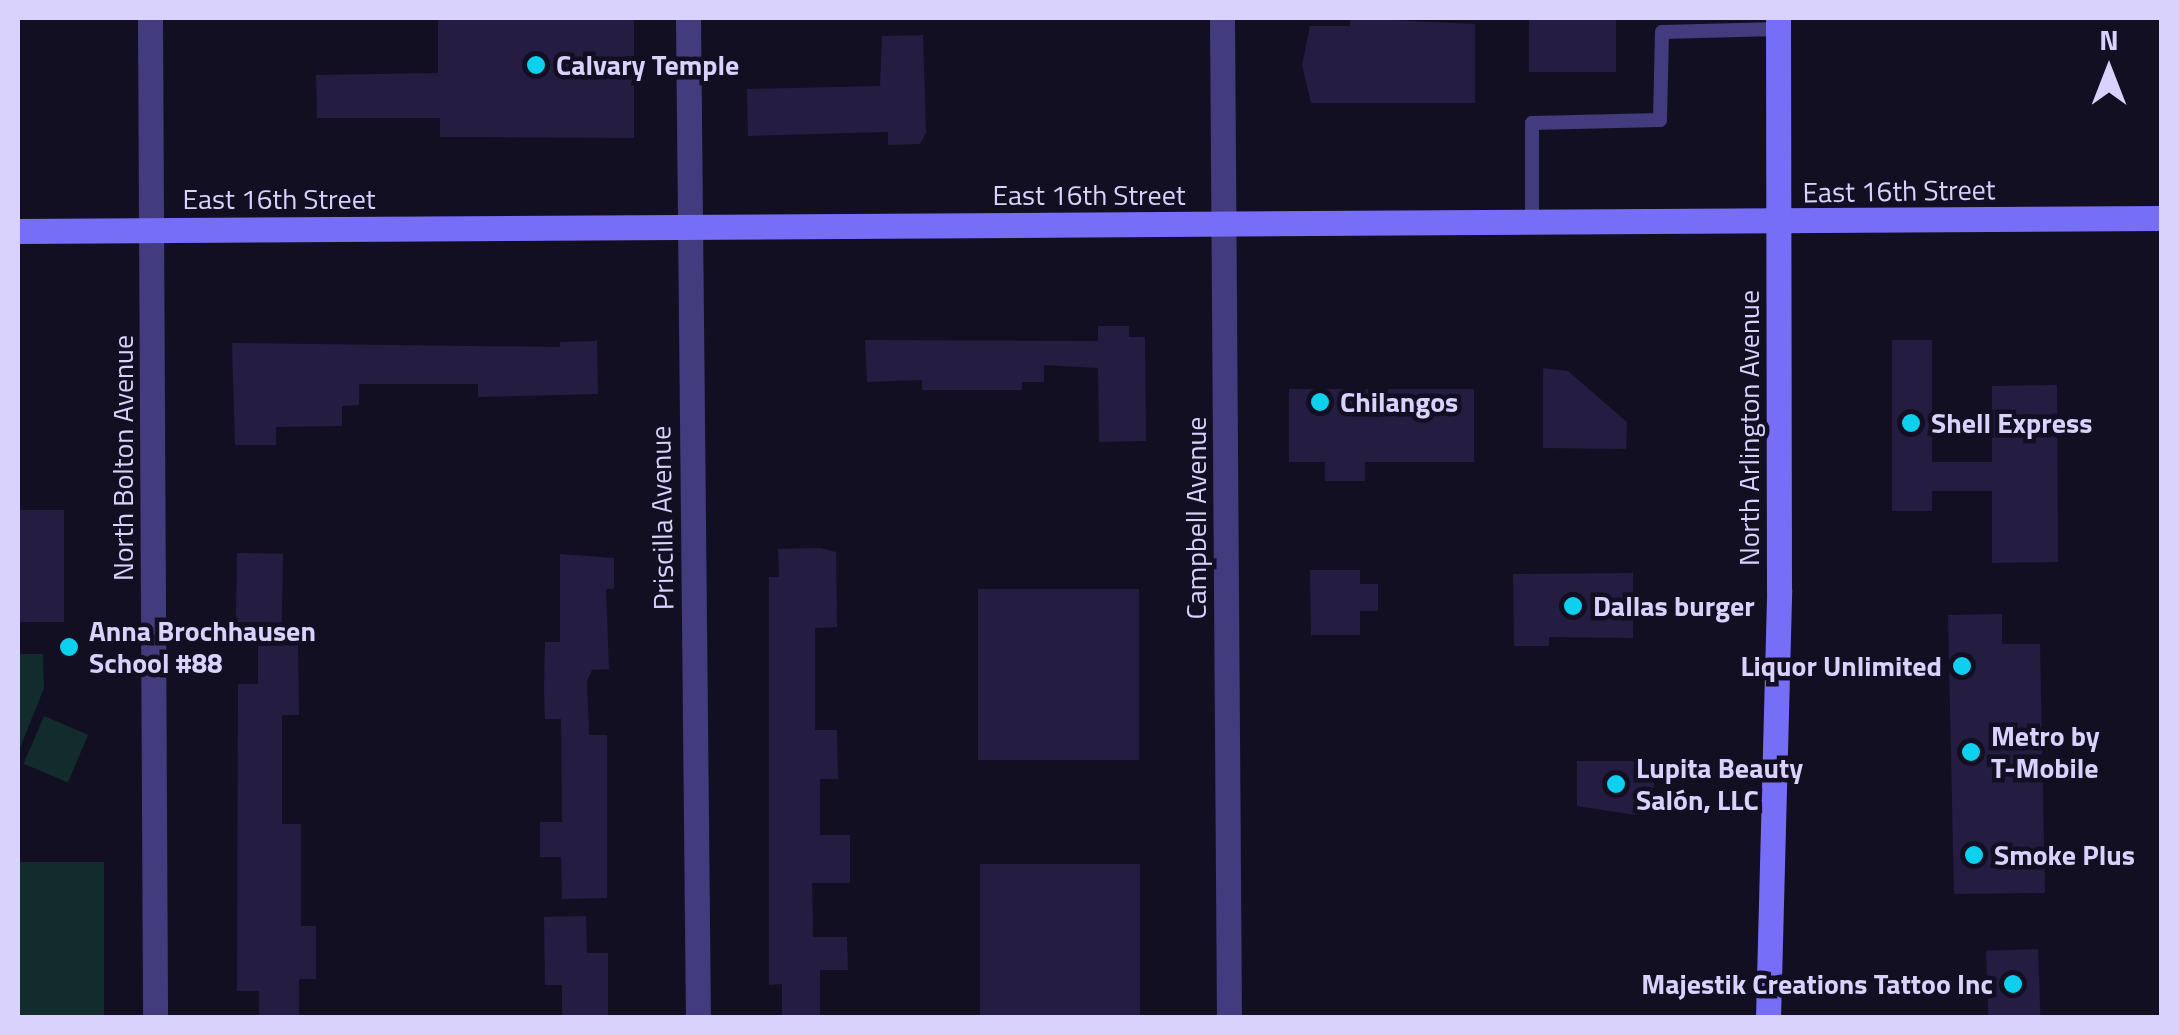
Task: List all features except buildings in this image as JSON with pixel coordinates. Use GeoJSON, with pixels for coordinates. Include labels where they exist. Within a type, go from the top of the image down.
{"type":"FeatureCollection","features":[{"type":"Feature","properties":{"kind":"main road","name":"North Arlington Avenue"},"geometry":{"type":"LineString","coordinates":[[1768,1018],[1779,590],[1778,23]]}},
{"type":"Feature","properties":{"kind":"main road","name":"East 16th Street"},"geometry":{"type":"LineString","coordinates":[[18,230],[2162,218]]}},
{"type":"Feature","properties":{"kind":"street","name":"North Bolton Avenue"},"geometry":{"type":"LineString","coordinates":[[150,18],[155,1018]]}},
{"type":"Feature","properties":{"kind":"street","name":"Priscilla Avenue"},"geometry":{"type":"LineString","coordinates":[[688,18],[698,1018]]}},
{"type":"Feature","properties":{"kind":"street","name":"Campbell Avenue"},"geometry":{"type":"LineString","coordinates":[[1222,18],[1230,1018]]}},
{"type":"Feature","properties":{"kind":"lane"},"geometry":{"type":"LineString","coordinates":[[1532,222],[1532,123],[1660,120],[1662,32],[1778,23]]}},
{"type":"Feature","properties":{"kind":"green space"},"geometry":{"type":"Polygon","coordinates":[[[18,654],[43,654],[44,688],[18,753],[18,654]]]}},
{"type":"Feature","properties":{"kind":"green space"},"geometry":{"type":"Polygon","coordinates":[[[44,716],[88,735],[68,783],[24,764],[44,716]]]}},
{"type":"Feature","properties":{"kind":"green space"},"geometry":{"type":"Polygon","coordinates":[[[18,862],[104,862],[104,1017],[18,1017],[18,862]]]}},
{"type":"Feature","properties":{"kind":"place","name":"Calvary Temple"},"geometry":{"type":"Point","coordinates":[536,65]}},
{"type":"Feature","properties":{"kind":"place","name":"Chilangos"},"geometry":{"type":"Point","coordinates":[1320,402]}},
{"type":"Feature","properties":{"kind":"place","name":"Shell Express"},"geometry":{"type":"Point","coordinates":[1911,423]}},
{"type":"Feature","properties":{"kind":"place","name":"Dallas burger"},"geometry":{"type":"Point","coordinates":[1573,606]}},
{"type":"Feature","properties":{"kind":"place","name":"Anna Brochhausen School #88"},"geometry":{"type":"Point","coordinates":[69,647]}},
{"type":"Feature","properties":{"kind":"place","name":"Liquor Unlimited"},"geometry":{"type":"Point","coordinates":[1962,666]}},
{"type":"Feature","properties":{"kind":"place","name":"Metro by T-Mobile"},"geometry":{"type":"Point","coordinates":[1971,752]}},
{"type":"Feature","properties":{"kind":"place","name":"Lupita Beauty Salón, LLC"},"geometry":{"type":"Point","coordinates":[1616,784]}},
{"type":"Feature","properties":{"kind":"place","name":"Smoke Plus"},"geometry":{"type":"Point","coordinates":[1974,855]}},
{"type":"Feature","properties":{"kind":"place","name":"Majestik Creations Tattoo Inc"},"geometry":{"type":"Point","coordinates":[2013,984]}}]}
